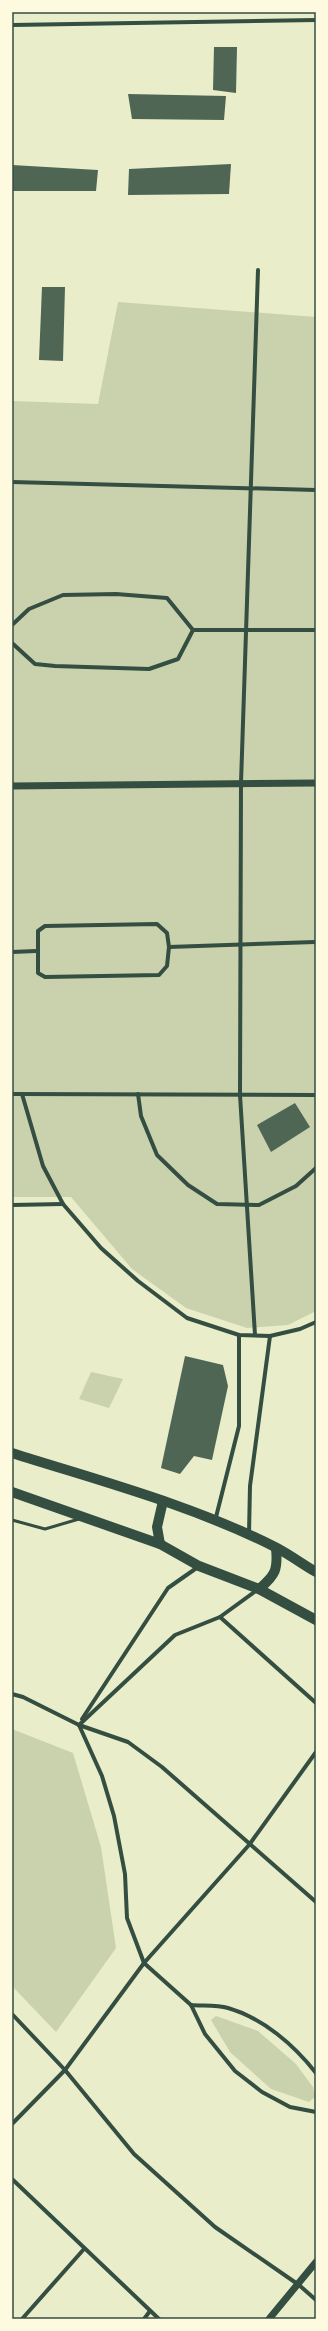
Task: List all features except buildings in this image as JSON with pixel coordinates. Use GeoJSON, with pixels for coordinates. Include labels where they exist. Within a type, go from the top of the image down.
{"type":"FeatureCollection","features":[{"type":"Feature","properties":{"kind":"main road"},"geometry":{"type":"LineString","coordinates":[[12,1453],[163,1501],[249,1534],[316,1572]]}},
{"type":"Feature","properties":{"kind":"main road"},"geometry":{"type":"LineString","coordinates":[[12,1492],[160,1544],[199,1566],[259,1589],[316,1620]]}},
{"type":"Feature","properties":{"kind":"main road"},"geometry":{"type":"LineString","coordinates":[[160,1544],[158,1527],[163,1501]]}},
{"type":"Feature","properties":{"kind":"main road"},"geometry":{"type":"LineString","coordinates":[[259,1589],[273,1577],[277,1561],[276,1548]]}},
{"type":"Feature","properties":{"kind":"street"},"geometry":{"type":"LineString","coordinates":[[12,25],[316,20]]}},
{"type":"Feature","properties":{"kind":"street"},"geometry":{"type":"LineString","coordinates":[[255,1336],[240,1094],[242,944],[241,783],[258,270]]}},
{"type":"Feature","properties":{"kind":"street"},"geometry":{"type":"LineString","coordinates":[[12,482],[316,490]]}},
{"type":"Feature","properties":{"kind":"street"},"geometry":{"type":"LineString","coordinates":[[12,625],[29,609],[63,595],[116,594],[167,598],[193,630]]}},
{"type":"Feature","properties":{"kind":"street"},"geometry":{"type":"LineString","coordinates":[[193,630],[316,630]]}},
{"type":"Feature","properties":{"kind":"street"},"geometry":{"type":"LineString","coordinates":[[12,643],[35,664],[149,669],[178,659],[193,630]]}},
{"type":"Feature","properties":{"kind":"street"},"geometry":{"type":"LineString","coordinates":[[12,786],[316,783]]}},
{"type":"Feature","properties":{"kind":"street"},"geometry":{"type":"LineString","coordinates":[[157,924],[167,933],[169,946],[167,966],[159,975],[45,977],[38,973],[36,951],[38,931],[45,926],[157,924]]}},
{"type":"Feature","properties":{"kind":"street"},"geometry":{"type":"LineString","coordinates":[[169,946],[316,942]]}},
{"type":"Feature","properties":{"kind":"street"},"geometry":{"type":"LineString","coordinates":[[12,952],[36,951]]}},
{"type":"Feature","properties":{"kind":"street"},"geometry":{"type":"LineString","coordinates":[[12,1094],[316,1095]]}},
{"type":"Feature","properties":{"kind":"street"},"geometry":{"type":"LineString","coordinates":[[22,1094],[43,1166],[63,1204],[101,1248],[138,1281],[188,1318],[239,1335],[270,1336],[300,1329],[316,1322]]}},
{"type":"Feature","properties":{"kind":"street"},"geometry":{"type":"LineString","coordinates":[[138,1094],[141,1116],[157,1155],[188,1185],[216,1204],[247,1206],[259,1205],[296,1186],[316,1168]]}},
{"type":"Feature","properties":{"kind":"street"},"geometry":{"type":"LineString","coordinates":[[12,1205],[63,1204]]}},
{"type":"Feature","properties":{"kind":"street"},"geometry":{"type":"LineString","coordinates":[[215,1521],[239,1426],[239,1335]]}},
{"type":"Feature","properties":{"kind":"street"},"geometry":{"type":"LineString","coordinates":[[249,1534],[250,1486],[270,1336]]}},
{"type":"Feature","properties":{"kind":"street"},"geometry":{"type":"LineString","coordinates":[[79,1724],[168,1588],[199,1566]]}},
{"type":"Feature","properties":{"kind":"street"},"geometry":{"type":"LineString","coordinates":[[79,1724],[175,1635],[220,1617],[259,1589]]}},
{"type":"Feature","properties":{"kind":"street"},"geometry":{"type":"LineString","coordinates":[[220,1617],[316,1703]]}},
{"type":"Feature","properties":{"kind":"street"},"geometry":{"type":"LineString","coordinates":[[12,1694],[23,1697],[79,1724],[128,1742],[162,1767],[249,1845],[316,1902]]}},
{"type":"Feature","properties":{"kind":"street"},"geometry":{"type":"LineString","coordinates":[[79,1724],[102,1776],[112,1809],[125,1874],[127,1918],[144,1963],[191,2005],[205,2034],[236,2071],[262,2092],[290,2107],[316,2112]]}},
{"type":"Feature","properties":{"kind":"street"},"geometry":{"type":"LineString","coordinates":[[12,2124],[65,2070],[144,1963],[249,1845],[316,1752]]}},
{"type":"Feature","properties":{"kind":"street"},"geometry":{"type":"LineString","coordinates":[[191,2005],[227,2008],[262,2022],[307,2062],[316,2074]]}},
{"type":"Feature","properties":{"kind":"street"},"geometry":{"type":"LineString","coordinates":[[12,2014],[65,2070],[134,2154],[215,2227],[299,2285],[316,2300]]}},
{"type":"Feature","properties":{"kind":"street"},"geometry":{"type":"LineString","coordinates":[[12,2179],[159,2319]]}},
{"type":"Feature","properties":{"kind":"street"},"geometry":{"type":"LineString","coordinates":[[22,2319],[84,2249]]}},
{"type":"Feature","properties":{"kind":"street"},"geometry":{"type":"LineString","coordinates":[[269,2319],[299,2285],[316,2262]]}},
{"type":"Feature","properties":{"kind":"street"},"geometry":{"type":"LineString","coordinates":[[144,2319],[150,2312]]}},
{"type":"Feature","properties":{"kind":"lane"},"geometry":{"type":"LineString","coordinates":[[12,1520],[45,1529],[85,1518]]}},
{"type":"Feature","properties":{"kind":"green space"},"geometry":{"type":"Polygon","coordinates":[[[118,302],[316,317],[316,1311],[288,1325],[247,1328],[186,1308],[132,1269],[71,1197],[12,1197],[12,401],[98,404],[118,302]]]}},
{"type":"Feature","properties":{"kind":"green space"},"geometry":{"type":"Polygon","coordinates":[[[91,1372],[123,1379],[109,1408],[79,1399],[91,1372]]]}},
{"type":"Feature","properties":{"kind":"green space"},"geometry":{"type":"Polygon","coordinates":[[[12,1729],[73,1753],[101,1847],[116,1948],[56,2032],[12,1986],[12,1729]]]}},
{"type":"Feature","properties":{"kind":"green space"},"geometry":{"type":"Polygon","coordinates":[[[216,2016],[258,2031],[296,2064],[313,2087],[315,2097],[309,2102],[271,2089],[230,2052],[211,2020],[216,2016]]]}}]}
